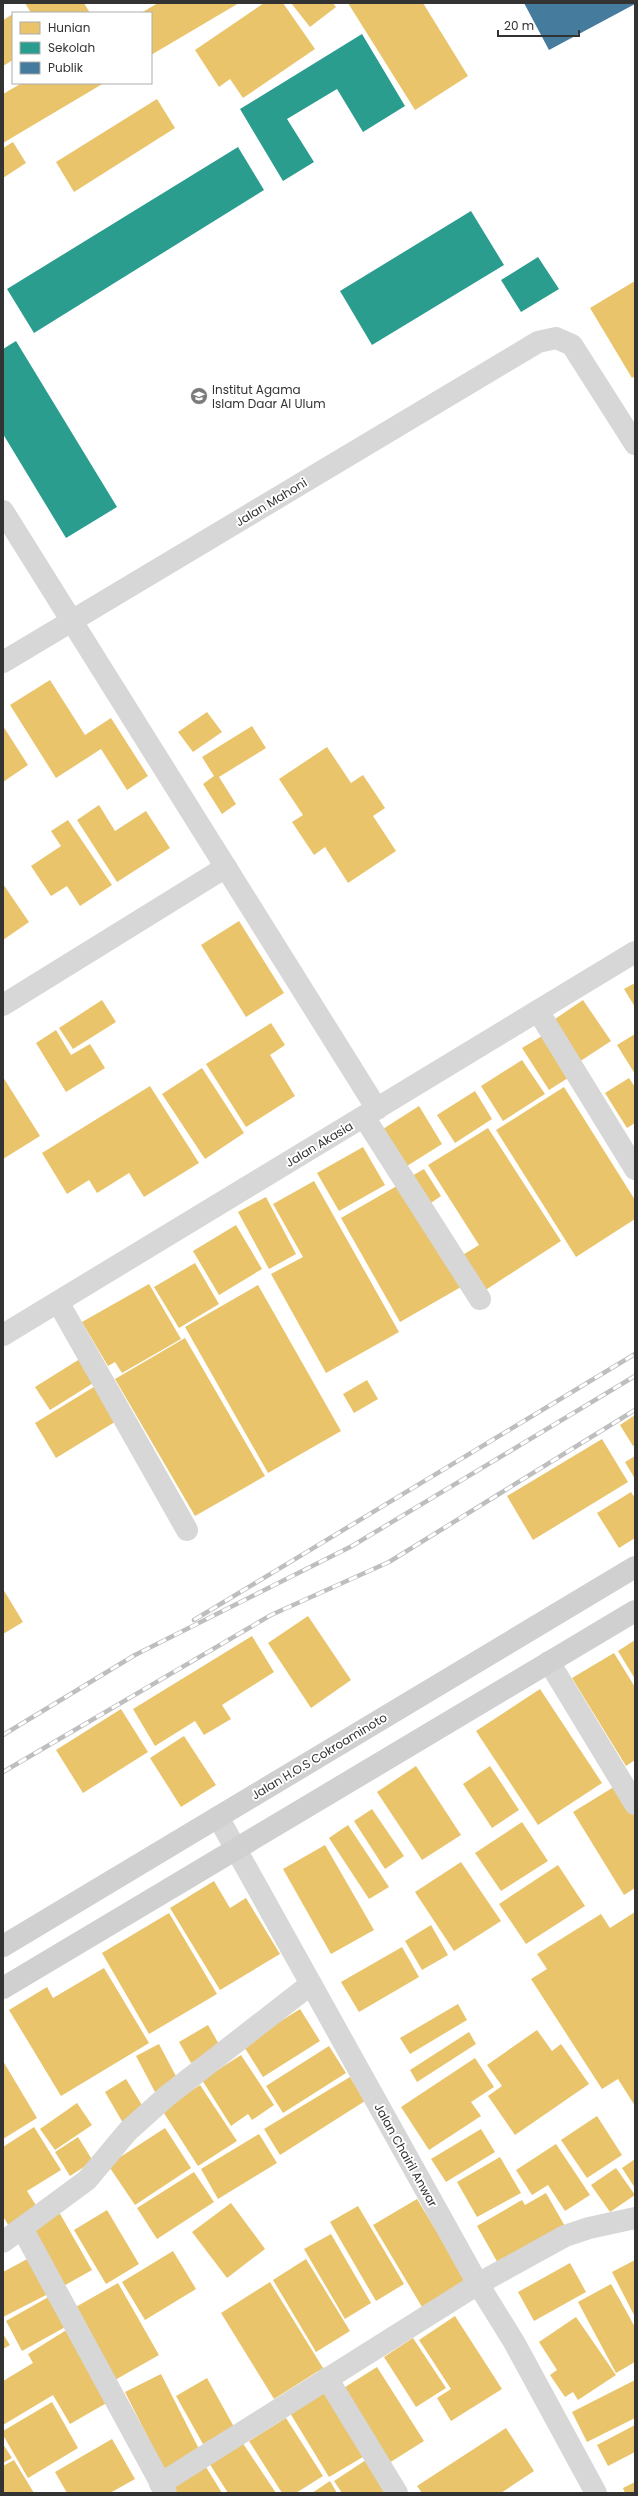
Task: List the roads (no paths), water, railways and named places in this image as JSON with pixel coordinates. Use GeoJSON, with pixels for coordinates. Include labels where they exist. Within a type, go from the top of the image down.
{"type":"FeatureCollection","features":[{"type":"Feature","properties":{"kind":"main road","name":"Jalan H.O.S Cokroaminoto"},"geometry":{"type":"LineString","coordinates":[[3,1946],[635,1567]]}},
{"type":"Feature","properties":{"kind":"main road"},"geometry":{"type":"LineString","coordinates":[[3,1988],[635,1611]]}},
{"type":"Feature","properties":{"kind":"street","name":"Jalan Mahoni"},"geometry":{"type":"LineString","coordinates":[[3,662],[538,342],[556,338],[572,345],[635,444]]}},
{"type":"Feature","properties":{"kind":"street"},"geometry":{"type":"LineString","coordinates":[[3,511],[226,867],[480,1299]]}},
{"type":"Feature","properties":{"kind":"street"},"geometry":{"type":"LineString","coordinates":[[3,1005],[226,867]]}},
{"type":"Feature","properties":{"kind":"street","name":"Jalan Akasia"},"geometry":{"type":"LineString","coordinates":[[3,1335],[635,952]]}},
{"type":"Feature","properties":{"kind":"street"},"geometry":{"type":"LineString","coordinates":[[538,1011],[635,1169]]}},
{"type":"Feature","properties":{"kind":"street"},"geometry":{"type":"LineString","coordinates":[[58,1302],[188,1530]]}},
{"type":"Feature","properties":{"kind":"street"},"geometry":{"type":"LineString","coordinates":[[549,1662],[635,1804]]}},
{"type":"Feature","properties":{"kind":"street","name":"Jalan Chairil Anwar"},"geometry":{"type":"LineString","coordinates":[[218,1817],[237,1848],[478,2284],[514,2342],[596,2493]]}},
{"type":"Feature","properties":{"kind":"street"},"geometry":{"type":"LineString","coordinates":[[3,2242],[87,2180],[128,2131],[167,2096],[311,1984]]}},
{"type":"Feature","properties":{"kind":"street"},"geometry":{"type":"LineString","coordinates":[[22,2228],[163,2488],[327,2378],[478,2284],[565,2236],[589,2228],[635,2218]]}},
{"type":"Feature","properties":{"kind":"street"},"geometry":{"type":"LineString","coordinates":[[327,2378],[396,2493]]}},
{"type":"Feature","properties":{"kind":"railway"},"geometry":{"type":"LineString","coordinates":[[194,1620],[635,1354]]}},
{"type":"Feature","properties":{"kind":"railway"},"geometry":{"type":"LineString","coordinates":[[3,1735],[135,1655],[352,1546],[635,1376]]}},
{"type":"Feature","properties":{"kind":"railway"},"geometry":{"type":"LineString","coordinates":[[3,1772],[271,1615],[389,1562],[635,1410]]}},
{"type":"Feature","properties":{"kind":"place","name":"Institut Agama Islam Daar Al Ulum"},"geometry":{"type":"Point","coordinates":[199,396]}}]}
